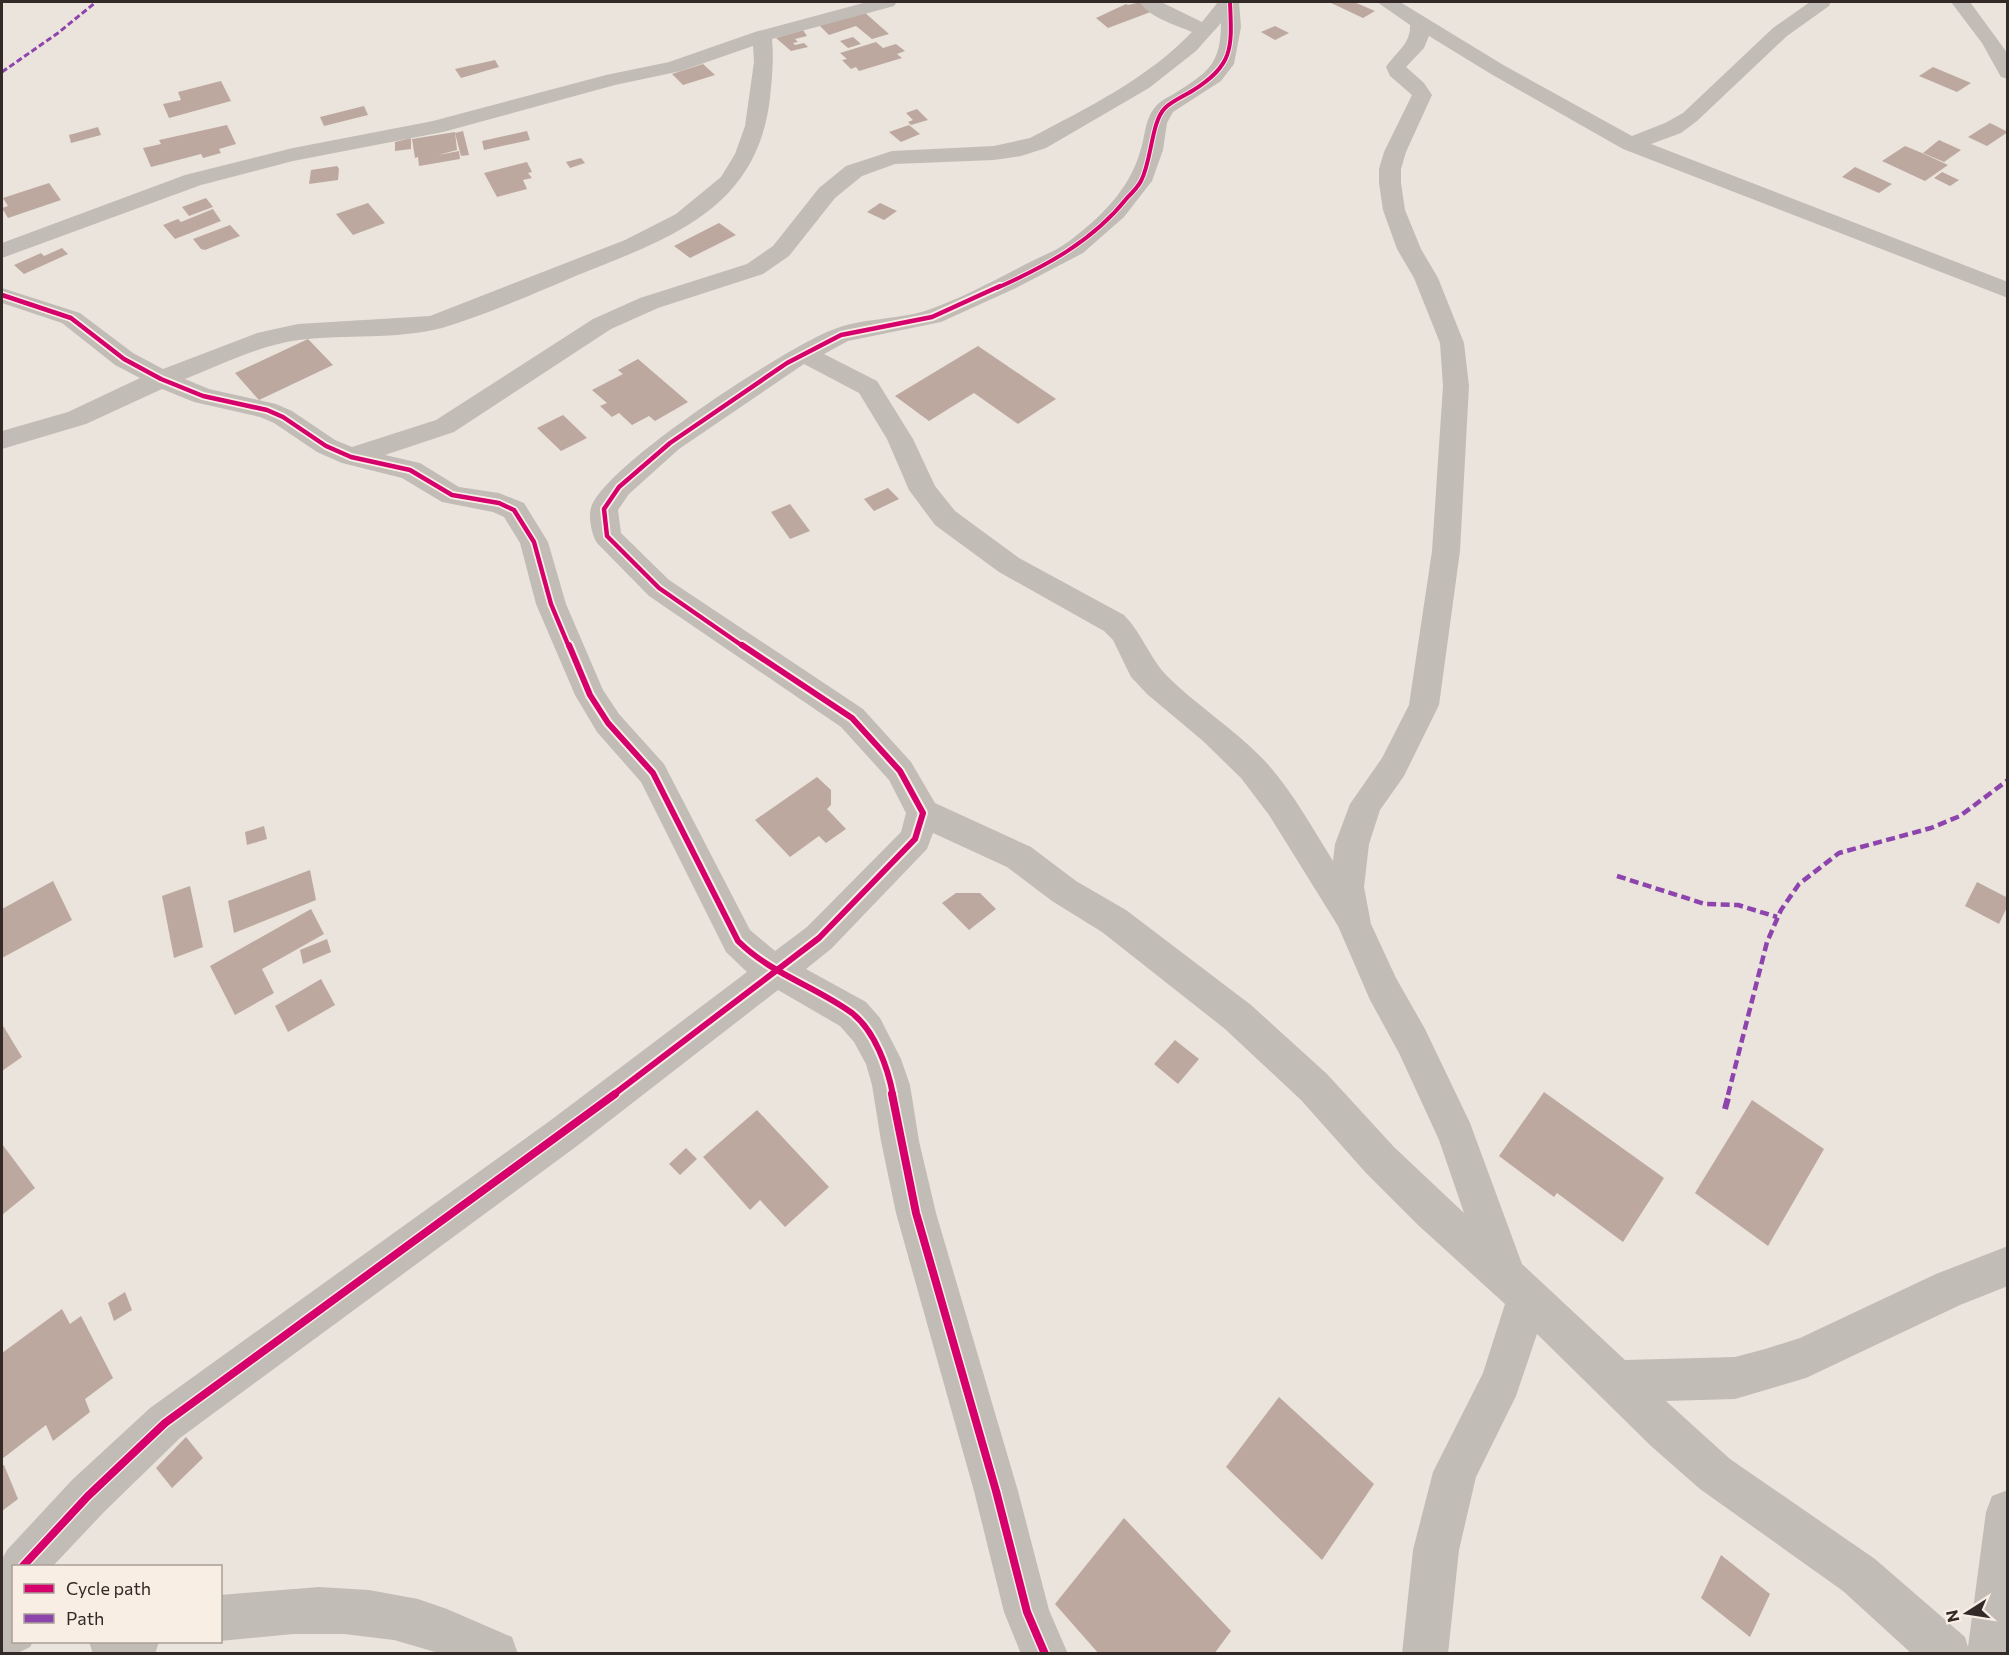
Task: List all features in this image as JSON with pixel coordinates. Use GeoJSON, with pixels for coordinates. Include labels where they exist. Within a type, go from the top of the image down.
{"type":"FeatureCollection","features":[{"type":"Feature","properties":{"kind":"street"},"geometry":{"type":"LineString","coordinates":[[2,251],[107,210],[193,180],[293,155],[405,134],[478,117],[613,79],[686,64],[762,36],[887,2]]}},
{"type":"Feature","properties":{"kind":"street"},"geometry":{"type":"LineString","coordinates":[[1149,2],[1165,13],[1205,32]]}},
{"type":"Feature","properties":{"kind":"street"},"geometry":{"type":"LineString","coordinates":[[351,457],[445,426],[602,324],[649,303],[755,269],[781,250],[827,193],[854,171],[892,158],[994,153],[1021,149],[1038,143],[1149,79],[1205,32],[1228,2]]}},
{"type":"Feature","properties":{"kind":"street"},"geometry":{"type":"LineString","coordinates":[[1228,2],[1231,27],[1224,64],[1214,77],[1165,108],[1156,123],[1152,150],[1141,181],[1116,212],[1075,248],[1008,284],[932,317],[841,335],[804,354],[718,408],[670,443],[619,487],[604,509],[607,536],[659,588],[852,718],[900,771],[923,813],[1019,857],[1064,891],[1114,921],[1238,1017],[1314,1087],[1380,1160],[1432,1211],[1617,1381],[1666,1431],[1715,1474],[1859,1575],[1948,1653]]}},
{"type":"Feature","properties":{"kind":"street"},"geometry":{"type":"LineString","coordinates":[[1387,2],[1420,24],[1582,119],[1630,144],[1898,246],[2007,291]]}},
{"type":"Feature","properties":{"kind":"street"},"geometry":{"type":"LineString","coordinates":[[1630,144],[1673,128],[1690,117],[1757,52],[1822,2]]}},
{"type":"Feature","properties":{"kind":"street"},"geometry":{"type":"LineString","coordinates":[[1960,2],[1991,42],[2007,73]]}},
{"type":"Feature","properties":{"kind":"street"},"geometry":{"type":"LineString","coordinates":[[1354,924],[1347,886],[1352,844],[1366,804],[1393,767],[1424,705],[1446,551],[1456,386],[1452,343],[1430,286],[1408,249],[1394,210],[1390,183],[1390,168],[1395,152],[1422,95],[1417,87],[1397,72],[1396,67],[1418,43],[1421,34],[1420,24]]}},
{"type":"Feature","properties":{"kind":"street"},"geometry":{"type":"LineString","coordinates":[[2,440],[77,418],[161,379],[267,339],[298,332],[366,330],[434,323],[633,245],[684,219],[729,181],[746,154],[756,126],[762,94],[764,62],[762,36]]}},
{"type":"Feature","properties":{"kind":"street"},"geometry":{"type":"LineString","coordinates":[[2,295],[71,318],[124,359],[161,379],[202,396],[267,410],[282,417],[326,446],[351,457],[376,465],[410,470],[452,495],[499,502],[514,510],[534,542],[551,604],[590,695],[608,723],[653,773],[738,941],[755,958],[853,1014],[867,1030],[882,1059],[891,1085],[900,1141],[916,1214],[996,1491],[1027,1612],[1046,1653]]}},
{"type":"Feature","properties":{"kind":"street"},"geometry":{"type":"LineString","coordinates":[[804,354],[868,387],[900,439],[923,490],[945,518],[982,548],[1114,623],[1125,633],[1142,669],[1158,686],[1214,732],[1251,769],[1281,806],[1354,924],[1383,988],[1412,1041],[1457,1136],[1517,1288],[1501,1381],[1455,1472],[1436,1550],[1425,1653]]}},
{"type":"Feature","properties":{"kind":"street"},"geometry":{"type":"LineString","coordinates":[[24,1565],[88,1496],[165,1423],[564,1133],[819,938],[915,839],[923,813]]}},
{"type":"Feature","properties":{"kind":"street"},"geometry":{"type":"LineString","coordinates":[[1617,1381],[1735,1378],[1765,1371],[1806,1357],[1950,1288],[2007,1266]]}},
{"type":"Feature","properties":{"kind":"street"},"geometry":{"type":"LineString","coordinates":[[1991,1653],[2007,1512]]}},
{"type":"Feature","properties":{"kind":"street"},"geometry":{"type":"LineString","coordinates":[[2,1591],[12,1579]]}},
{"type":"Feature","properties":{"kind":"street"},"geometry":{"type":"LineString","coordinates":[[222,1618],[276,1610],[358,1612],[419,1622],[495,1653]]}},
{"type":"Feature","properties":{"kind":"building"},"geometry":{"type":"Polygon","coordinates":[[[1141,2],[1156,10],[1108,28],[1096,18],[1126,4],[1141,2]]]}},
{"type":"Feature","properties":{"kind":"building"},"geometry":{"type":"Polygon","coordinates":[[[1329,2],[1354,2],[1375,11],[1363,18],[1329,2]]]}},
{"type":"Feature","properties":{"kind":"building"},"geometry":{"type":"Polygon","coordinates":[[[863,11],[889,34],[872,39],[856,26],[829,35],[819,25],[863,11]]]}},
{"type":"Feature","properties":{"kind":"building"},"geometry":{"type":"Polygon","coordinates":[[[1275,26],[1289,33],[1275,40],[1261,32],[1275,26]]]}},
{"type":"Feature","properties":{"kind":"building"},"geometry":{"type":"Polygon","coordinates":[[[803,30],[807,36],[795,39],[798,42],[793,43],[795,45],[804,43],[808,47],[791,51],[776,38],[803,30]]]}},
{"type":"Feature","properties":{"kind":"building"},"geometry":{"type":"Polygon","coordinates":[[[853,37],[861,44],[848,48],[840,41],[853,37]]]}},
{"type":"Feature","properties":{"kind":"building"},"geometry":{"type":"Polygon","coordinates":[[[876,42],[883,48],[896,44],[905,51],[897,54],[902,58],[859,71],[856,67],[851,69],[842,60],[847,59],[840,53],[876,42]]]}},
{"type":"Feature","properties":{"kind":"building"},"geometry":{"type":"Polygon","coordinates":[[[495,60],[499,67],[461,78],[455,69],[495,60]]]}},
{"type":"Feature","properties":{"kind":"building"},"geometry":{"type":"Polygon","coordinates":[[[703,64],[715,75],[683,85],[672,74],[703,64]]]}},
{"type":"Feature","properties":{"kind":"building"},"geometry":{"type":"Polygon","coordinates":[[[1933,67],[1971,83],[1957,92],[1919,76],[1933,67]]]}},
{"type":"Feature","properties":{"kind":"building"},"geometry":{"type":"Polygon","coordinates":[[[221,81],[231,101],[169,118],[163,104],[181,100],[178,92],[221,81]]]}},
{"type":"Feature","properties":{"kind":"building"},"geometry":{"type":"Polygon","coordinates":[[[364,106],[368,115],[324,126],[320,117],[364,106]]]}},
{"type":"Feature","properties":{"kind":"building"},"geometry":{"type":"Polygon","coordinates":[[[917,109],[928,120],[911,125],[908,122],[913,120],[906,113],[917,109]]]}},
{"type":"Feature","properties":{"kind":"building"},"geometry":{"type":"Polygon","coordinates":[[[1990,123],[2008,132],[1987,146],[1968,137],[1990,123]]]}},
{"type":"Feature","properties":{"kind":"building"},"geometry":{"type":"Polygon","coordinates":[[[227,125],[236,144],[219,149],[221,153],[203,158],[201,154],[151,167],[143,148],[161,144],[159,140],[227,125]]]}},
{"type":"Feature","properties":{"kind":"building"},"geometry":{"type":"Polygon","coordinates":[[[909,125],[920,134],[901,142],[889,132],[909,125]]]}},
{"type":"Feature","properties":{"kind":"building"},"geometry":{"type":"Polygon","coordinates":[[[98,127],[101,135],[71,143],[69,135],[98,127]]]}},
{"type":"Feature","properties":{"kind":"building"},"geometry":{"type":"Polygon","coordinates":[[[463,131],[469,155],[461,156],[455,133],[463,131]]]}},
{"type":"Feature","properties":{"kind":"building"},"geometry":{"type":"Polygon","coordinates":[[[527,131],[530,140],[484,150],[482,141],[527,131]]]}},
{"type":"Feature","properties":{"kind":"building"},"geometry":{"type":"Polygon","coordinates":[[[455,132],[457,150],[438,155],[459,151],[460,159],[419,166],[418,157],[415,158],[412,139],[455,132]]]}},
{"type":"Feature","properties":{"kind":"building"},"geometry":{"type":"Polygon","coordinates":[[[411,138],[411,149],[395,151],[395,142],[411,138]]]}},
{"type":"Feature","properties":{"kind":"building"},"geometry":{"type":"Polygon","coordinates":[[[1939,140],[1961,150],[1944,162],[1923,153],[1939,140]]]}},
{"type":"Feature","properties":{"kind":"building"},"geometry":{"type":"Polygon","coordinates":[[[1905,146],[1948,165],[1925,181],[1882,161],[1905,146]]]}},
{"type":"Feature","properties":{"kind":"building"},"geometry":{"type":"Polygon","coordinates":[[[581,158],[585,163],[570,168],[566,162],[581,158]]]}},
{"type":"Feature","properties":{"kind":"building"},"geometry":{"type":"Polygon","coordinates":[[[527,162],[532,172],[528,173],[532,178],[523,180],[527,189],[497,197],[484,173],[527,162]]]}},
{"type":"Feature","properties":{"kind":"building"},"geometry":{"type":"Polygon","coordinates":[[[337,166],[338,180],[309,184],[311,170],[337,166]]]}},
{"type":"Feature","properties":{"kind":"building"},"geometry":{"type":"Polygon","coordinates":[[[1855,167],[1892,184],[1879,193],[1842,177],[1855,167]]]}},
{"type":"Feature","properties":{"kind":"building"},"geometry":{"type":"Polygon","coordinates":[[[1942,172],[1959,180],[1950,186],[1934,178],[1942,172]]]}},
{"type":"Feature","properties":{"kind":"building"},"geometry":{"type":"Polygon","coordinates":[[[49,183],[61,200],[8,218],[2,208],[8,206],[3,198],[49,183]]]}},
{"type":"Feature","properties":{"kind":"building"},"geometry":{"type":"Polygon","coordinates":[[[206,198],[213,207],[189,216],[182,207],[206,198]]]}},
{"type":"Feature","properties":{"kind":"building"},"geometry":{"type":"Polygon","coordinates":[[[368,203],[385,223],[353,235],[336,214],[368,203]]]}},
{"type":"Feature","properties":{"kind":"building"},"geometry":{"type":"Polygon","coordinates":[[[880,203],[897,211],[884,220],[867,212],[880,203]]]}},
{"type":"Feature","properties":{"kind":"building"},"geometry":{"type":"Polygon","coordinates":[[[213,209],[221,221],[175,239],[163,225],[178,219],[181,222],[213,209]]]}},
{"type":"Feature","properties":{"kind":"building"},"geometry":{"type":"Polygon","coordinates":[[[719,223],[736,235],[690,258],[674,246],[719,223]]]}},
{"type":"Feature","properties":{"kind":"building"},"geometry":{"type":"Polygon","coordinates":[[[230,225],[240,236],[205,250],[201,249],[193,239],[230,225]]]}},
{"type":"Feature","properties":{"kind":"building"},"geometry":{"type":"Polygon","coordinates":[[[62,248],[68,254],[24,274],[14,265],[41,253],[44,256],[62,248]]]}},
{"type":"Feature","properties":{"kind":"building"},"geometry":{"type":"Polygon","coordinates":[[[308,339],[333,365],[259,400],[235,373],[308,339]]]}},
{"type":"Feature","properties":{"kind":"building"},"geometry":{"type":"Polygon","coordinates":[[[978,346],[1056,399],[1018,424],[974,393],[929,421],[895,396],[978,346]]]}},
{"type":"Feature","properties":{"kind":"building"},"geometry":{"type":"Polygon","coordinates":[[[638,359],[688,402],[655,421],[649,416],[632,425],[619,413],[612,417],[600,406],[607,403],[592,390],[623,374],[618,370],[638,359]]]}},
{"type":"Feature","properties":{"kind":"building"},"geometry":{"type":"Polygon","coordinates":[[[563,415],[587,438],[561,451],[537,428],[563,415]]]}},
{"type":"Feature","properties":{"kind":"building"},"geometry":{"type":"Polygon","coordinates":[[[888,488],[899,499],[874,511],[864,499],[888,488]]]}},
{"type":"Feature","properties":{"kind":"building"},"geometry":{"type":"Polygon","coordinates":[[[790,504],[810,531],[790,539],[771,512],[790,504]]]}},
{"type":"Feature","properties":{"kind":"building"},"geometry":{"type":"Polygon","coordinates":[[[817,777],[831,790],[831,805],[827,809],[846,829],[826,843],[819,836],[790,857],[755,820],[817,777]]]}},
{"type":"Feature","properties":{"kind":"building"},"geometry":{"type":"Polygon","coordinates":[[[264,826],[267,839],[247,845],[245,832],[264,826]]]}},
{"type":"Feature","properties":{"kind":"building"},"geometry":{"type":"Polygon","coordinates":[[[310,870],[316,900],[234,933],[228,901],[310,870]]]}},
{"type":"Feature","properties":{"kind":"building"},"geometry":{"type":"Polygon","coordinates":[[[53,881],[72,920],[2,958],[2,909],[53,881]]]}},
{"type":"Feature","properties":{"kind":"building"},"geometry":{"type":"Polygon","coordinates":[[[1977,882],[2008,898],[2008,905],[1999,924],[1965,906],[1977,882]]]}},
{"type":"Feature","properties":{"kind":"building"},"geometry":{"type":"Polygon","coordinates":[[[190,886],[203,947],[174,958],[162,896],[190,886]]]}},
{"type":"Feature","properties":{"kind":"building"},"geometry":{"type":"Polygon","coordinates":[[[956,893],[980,893],[996,909],[969,930],[942,903],[956,893]]]}},
{"type":"Feature","properties":{"kind":"building"},"geometry":{"type":"Polygon","coordinates":[[[311,909],[324,934],[262,969],[274,993],[235,1015],[210,966],[311,909]]]}},
{"type":"Feature","properties":{"kind":"building"},"geometry":{"type":"Polygon","coordinates":[[[327,939],[331,952],[303,964],[300,950],[327,939]]]}},
{"type":"Feature","properties":{"kind":"building"},"geometry":{"type":"Polygon","coordinates":[[[321,979],[335,1005],[288,1032],[275,1006],[321,979]]]}},
{"type":"Feature","properties":{"kind":"building"},"geometry":{"type":"Polygon","coordinates":[[[2,1024],[22,1057],[2,1071],[2,1024]]]}},
{"type":"Feature","properties":{"kind":"building"},"geometry":{"type":"Polygon","coordinates":[[[1175,1040],[1199,1059],[1178,1084],[1154,1064],[1175,1040]]]}},
{"type":"Feature","properties":{"kind":"building"},"geometry":{"type":"Polygon","coordinates":[[[1544,1092],[1664,1178],[1623,1242],[1557,1193],[1554,1197],[1499,1156],[1544,1092]]]}},
{"type":"Feature","properties":{"kind":"building"},"geometry":{"type":"Polygon","coordinates":[[[1752,1100],[1824,1149],[1768,1246],[1695,1193],[1752,1100]]]}},
{"type":"Feature","properties":{"kind":"building"},"geometry":{"type":"Polygon","coordinates":[[[757,1110],[829,1187],[785,1227],[760,1200],[750,1210],[703,1157],[757,1110]]]}},
{"type":"Feature","properties":{"kind":"building"},"geometry":{"type":"Polygon","coordinates":[[[2,1144],[35,1188],[2,1215],[2,1144]]]}},
{"type":"Feature","properties":{"kind":"building"},"geometry":{"type":"Polygon","coordinates":[[[686,1148],[697,1159],[680,1175],[669,1164],[686,1148]]]}},
{"type":"Feature","properties":{"kind":"building"},"geometry":{"type":"Polygon","coordinates":[[[125,1292],[132,1310],[114,1321],[108,1303],[125,1292]]]}},
{"type":"Feature","properties":{"kind":"building"},"geometry":{"type":"Polygon","coordinates":[[[62,1309],[70,1324],[81,1316],[113,1378],[85,1399],[90,1412],[53,1441],[46,1425],[2,1459],[2,1353],[62,1309]]]}},
{"type":"Feature","properties":{"kind":"building"},"geometry":{"type":"Polygon","coordinates":[[[1279,1397],[1374,1484],[1322,1560],[1226,1467],[1279,1397]]]}},
{"type":"Feature","properties":{"kind":"building"},"geometry":{"type":"Polygon","coordinates":[[[186,1437],[203,1458],[172,1488],[156,1468],[186,1437]]]}},
{"type":"Feature","properties":{"kind":"building"},"geometry":{"type":"Polygon","coordinates":[[[4,1465],[18,1499],[2,1511],[2,1466],[4,1465]]]}},
{"type":"Feature","properties":{"kind":"building"},"geometry":{"type":"Polygon","coordinates":[[[1124,1518],[1231,1631],[1214,1654],[1099,1654],[1055,1604],[1124,1518]]]}},
{"type":"Feature","properties":{"kind":"building"},"geometry":{"type":"Polygon","coordinates":[[[1721,1555],[1770,1594],[1750,1637],[1701,1598],[1721,1555]]]}},
{"type":"Feature","properties":{"kind":"marked path"},"geometry":{"type":"LineString","coordinates":[[2,72],[58,33],[96,2]]}},
{"type":"Feature","properties":{"kind":"marked path"},"geometry":{"type":"LineString","coordinates":[[1725,1109],[1767,942],[1781,910],[1799,884],[1839,853],[1931,828],[1960,816],[2008,780]]}},
{"type":"Feature","properties":{"kind":"marked path"},"geometry":{"type":"LineString","coordinates":[[1617,876],[1705,904],[1738,905],[1777,917]]}},
{"type":"Feature","properties":{"kind":"cycle path"},"geometry":{"type":"LineString","coordinates":[[24,1565],[88,1496],[165,1423],[564,1133],[819,938],[915,839],[923,813],[900,771],[852,718],[659,588],[607,536],[604,509],[619,487],[670,443],[787,363],[841,335],[932,317],[1008,283],[1075,248],[1116,212],[1141,181],[1152,150],[1156,123],[1165,108],[1214,77],[1224,64],[1231,27],[1230,2]]}},
{"type":"Feature","properties":{"kind":"cycle path"},"geometry":{"type":"LineString","coordinates":[[2,295],[71,318],[124,359],[161,379],[203,396],[267,410],[283,417],[326,446],[351,457],[410,470],[452,495],[499,503],[514,510],[534,542],[551,604],[590,695],[608,723],[653,773],[738,941],[755,958],[853,1014],[867,1030],[883,1059],[891,1085],[900,1141],[916,1213],[996,1491],[1027,1612],[1045,1654]]}}]}
